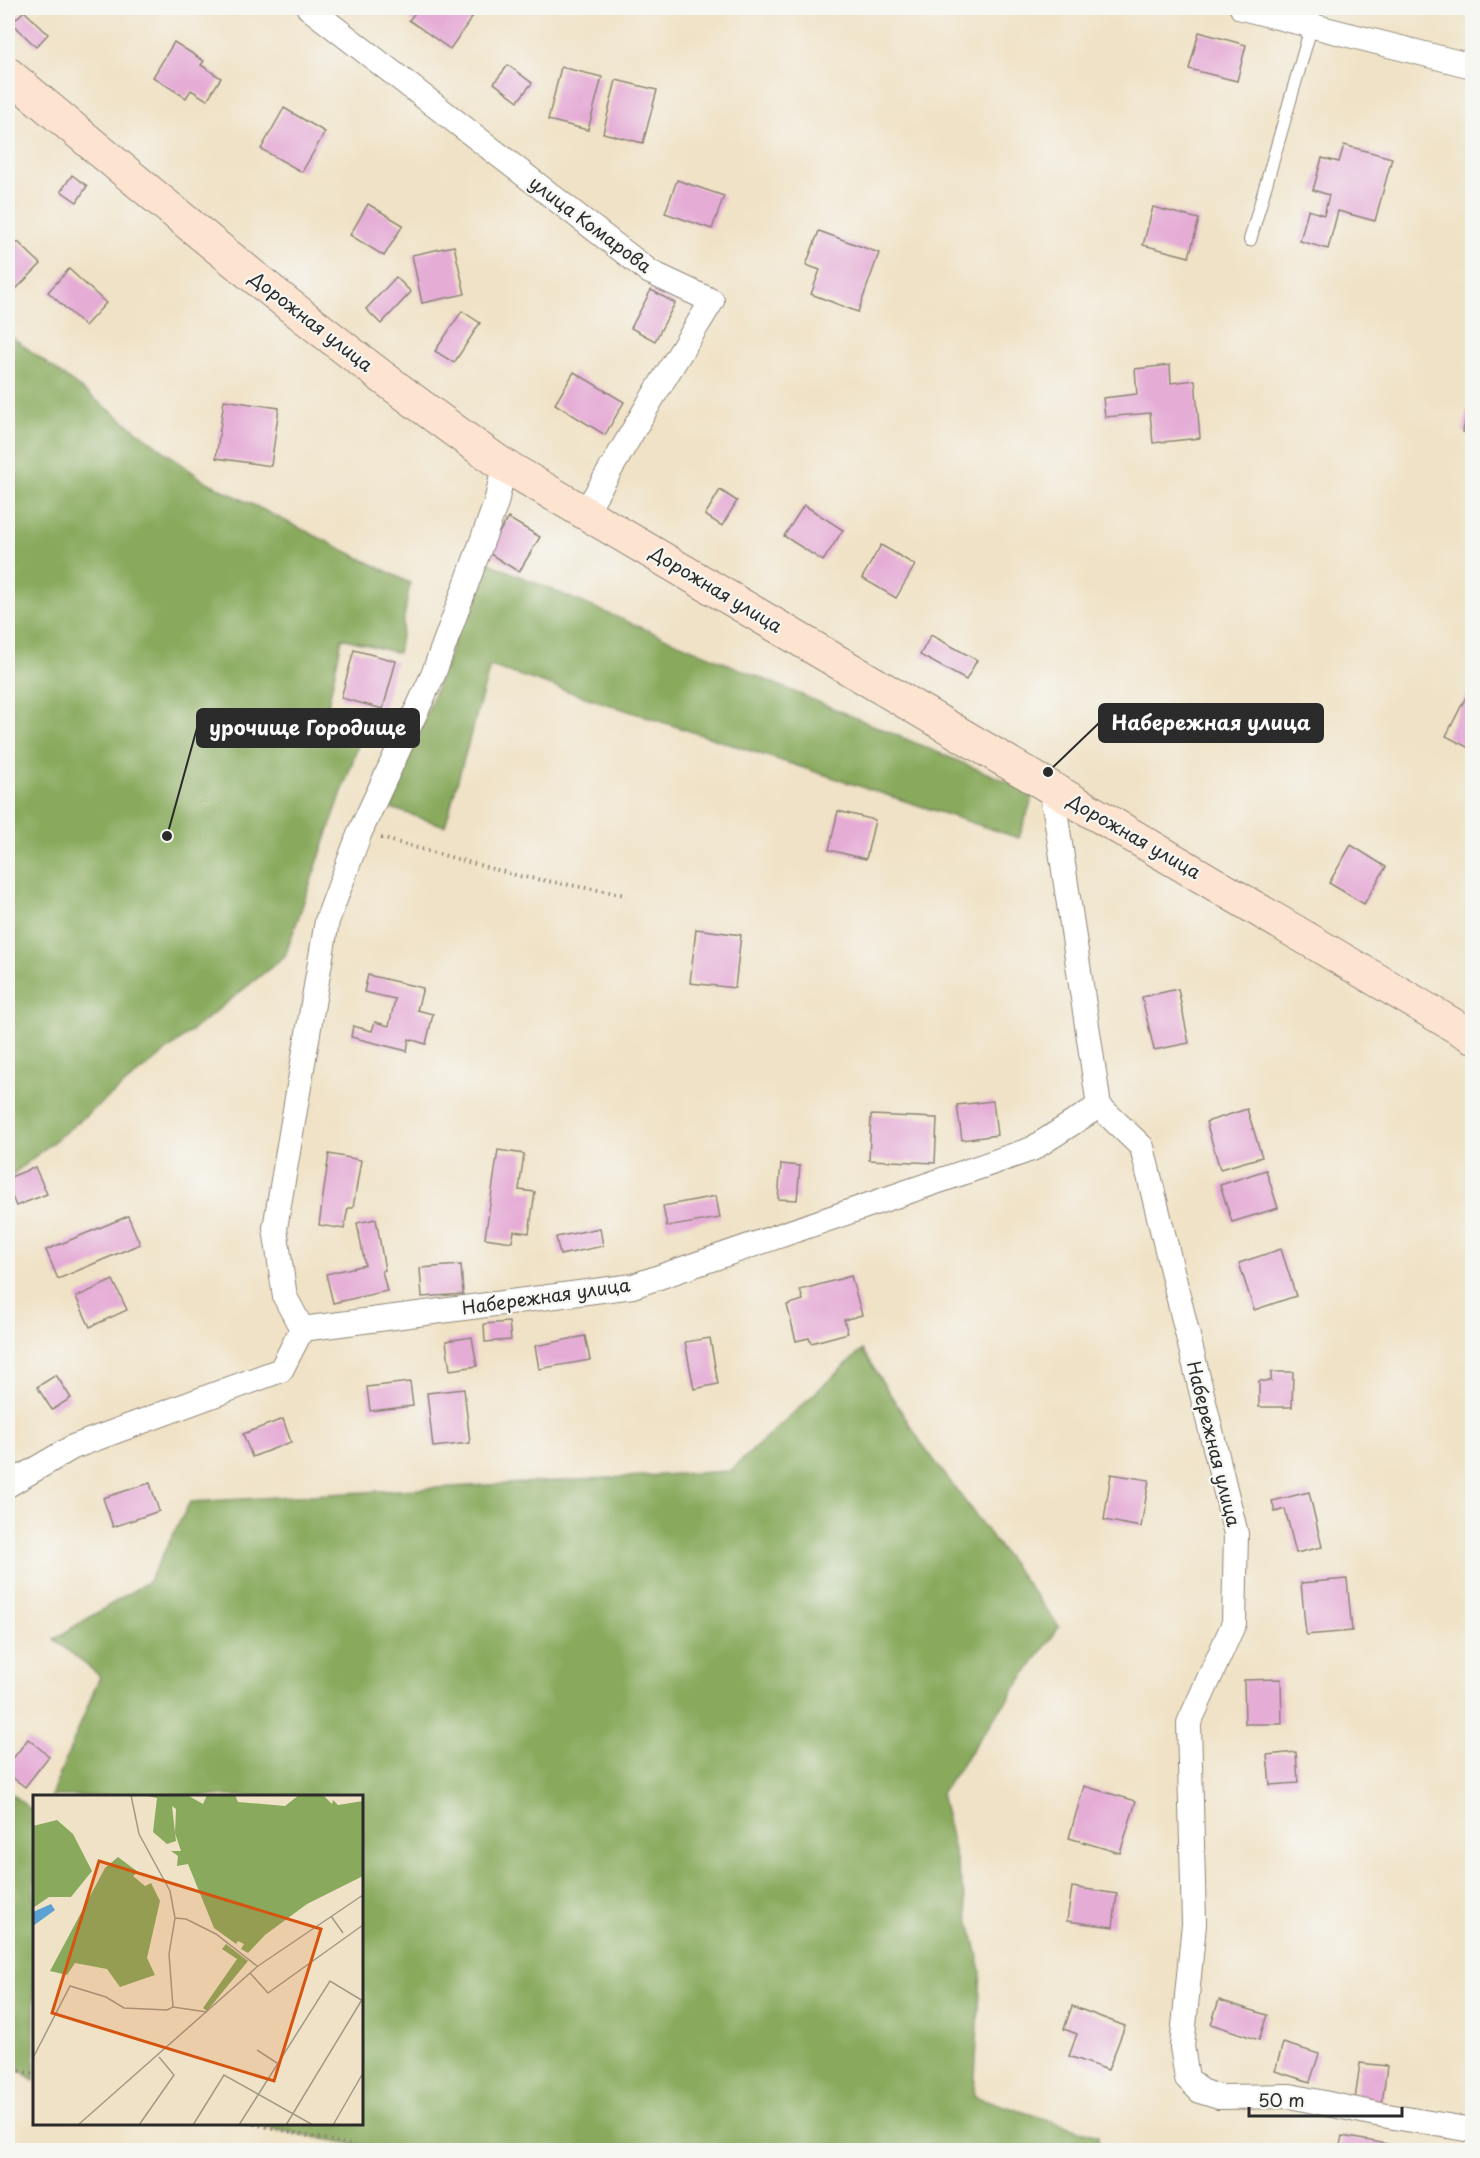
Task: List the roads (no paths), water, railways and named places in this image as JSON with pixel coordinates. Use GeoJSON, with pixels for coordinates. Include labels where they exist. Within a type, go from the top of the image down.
{"type":"FeatureCollection","features":[{"type":"Feature","properties":{"kind":"street","name":"улица Комарова"},"geometry":{"type":"LineString","coordinates":[[309,8],[650,272],[712,301],[585,513]]}},
{"type":"Feature","properties":{"kind":"street"},"geometry":{"type":"LineString","coordinates":[[1242,8],[1473,66]]}},
{"type":"Feature","properties":{"kind":"street","name":"Дорожная улица"},"geometry":{"type":"LineString","coordinates":[[8,74],[268,289],[441,422],[504,466],[1473,1036]]}},
{"type":"Feature","properties":{"kind":"street"},"geometry":{"type":"LineString","coordinates":[[8,1485],[73,1447],[280,1370],[302,1329],[285,1297],[275,1228],[327,921],[360,832],[433,675],[496,503],[504,466]]}},
{"type":"Feature","properties":{"kind":"street"},"geometry":{"type":"LineString","coordinates":[[1050,788],[1099,1106]]}},
{"type":"Feature","properties":{"kind":"street","name":"Набережная улица"},"geometry":{"type":"LineString","coordinates":[[302,1329],[633,1286],[1032,1149],[1099,1106],[1142,1147],[1236,1534],[1234,1623],[1189,1723],[1194,1924],[1182,2047],[1187,2078],[1200,2091],[1219,2097],[1290,2096],[1376,2114],[1473,2130]]}},
{"type":"Feature","properties":{"kind":"lane"},"geometry":{"type":"LineString","coordinates":[[1250,240],[1312,24]]}},
{"type":"Feature","properties":{"kind":"place","name":"Набережная улица"},"geometry":{"type":"Point","coordinates":[1048,772]}},
{"type":"Feature","properties":{"kind":"place","name":"урочище Городище"},"geometry":{"type":"Point","coordinates":[167,836]}}]}
